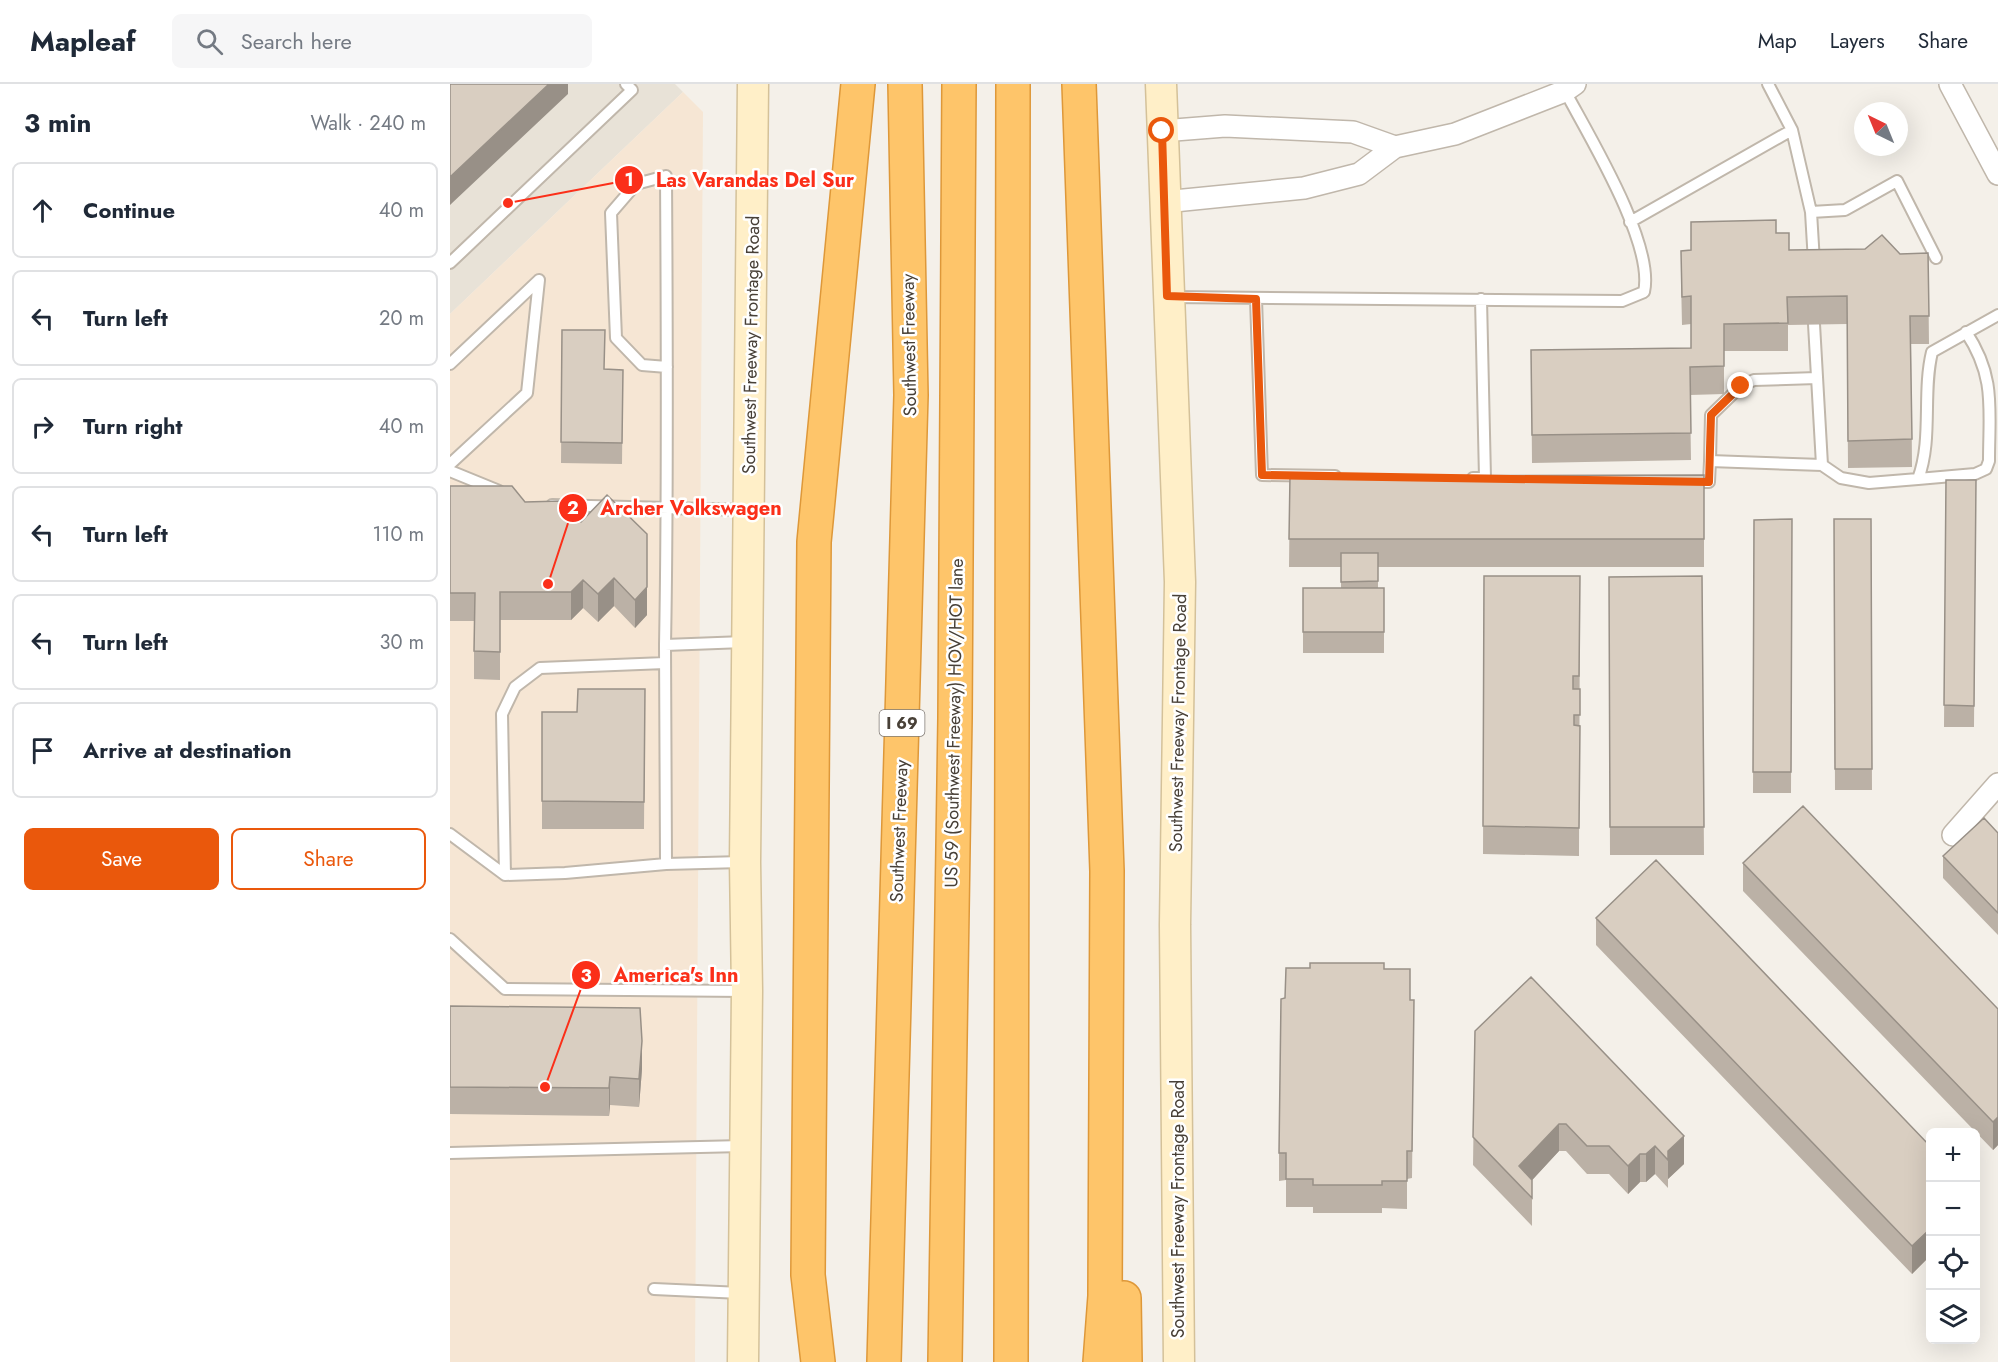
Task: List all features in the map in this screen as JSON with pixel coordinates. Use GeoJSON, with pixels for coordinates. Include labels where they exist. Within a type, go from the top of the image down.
{"type":"FeatureCollection","features":[{"type":"Feature","properties":{"kind":"highway"},"geometry":{"type":"LineString","coordinates":[[800,1362],[808,1282],[814,542],[858,84]]}},
{"type":"Feature","properties":{"kind":"highway","name":"Southwest Freeway"},"geometry":{"type":"LineString","coordinates":[[884,1362],[911,395],[905,84]]}},
{"type":"Feature","properties":{"kind":"highway","name":"US 59 (Southwest Freeway) HOV/HOT lane"},"geometry":{"type":"LineString","coordinates":[[945,1362],[955,718],[958,84]]}},
{"type":"Feature","properties":{"kind":"highway"},"geometry":{"type":"LineString","coordinates":[[1011,1362],[1013,84]]}},
{"type":"Feature","properties":{"kind":"highway"},"geometry":{"type":"LineString","coordinates":[[1079,84],[1107,871],[1105,1296],[1100,1362]]}},
{"type":"Feature","properties":{"kind":"highway"},"geometry":{"type":"LineString","coordinates":[[1107,871],[1120,960],[1125,1362]]}},
{"type":"Feature","properties":{"kind":"highway"},"geometry":{"type":"LineString","coordinates":[[808,1282],[818,1362]]}},
{"type":"Feature","properties":{"kind":"main road","name":"Southwest Freeway Frontage Road"},"geometry":{"type":"LineString","coordinates":[[743,1362],[747,992],[744,862],[753,84]]}},
{"type":"Feature","properties":{"kind":"main road","name":"Southwest Freeway Frontage Road"},"geometry":{"type":"LineString","coordinates":[[1161,84],[1167,296],[1180,582],[1176,913],[1179,1362]]}},
{"type":"Feature","properties":{"kind":"street"},"geometry":{"type":"LineString","coordinates":[[1950,84],[1998,174]]}},
{"type":"Feature","properties":{"kind":"street"},"geometry":{"type":"LineString","coordinates":[[1164,202],[1304,188],[1359,174],[1395,147],[1455,134],[1570,88]]}},
{"type":"Feature","properties":{"kind":"street"},"geometry":{"type":"LineString","coordinates":[[1162,131],[1225,126],[1353,132],[1395,147]]}},
{"type":"Feature","properties":{"kind":"street"},"geometry":{"type":"LineString","coordinates":[[1953,835],[1998,784]]}},
{"type":"Feature","properties":{"kind":"lane"},"geometry":{"type":"LineString","coordinates":[[450,263],[632,90],[626,84]]}},
{"type":"Feature","properties":{"kind":"lane"},"geometry":{"type":"LineString","coordinates":[[1768,84],[1792,130],[1811,212],[1815,277]]}},
{"type":"Feature","properties":{"kind":"lane"},"geometry":{"type":"LineString","coordinates":[[1167,296],[1256,299],[1622,301],[1644,292],[1647,278],[1630,222],[1570,88]]}},
{"type":"Feature","properties":{"kind":"lane"},"geometry":{"type":"LineString","coordinates":[[1630,222],[1792,130]]}},
{"type":"Feature","properties":{"kind":"lane"},"geometry":{"type":"LineString","coordinates":[[666,864],[665,645],[668,508],[666,176],[636,184],[611,213],[616,338],[642,365],[667,367]]}},
{"type":"Feature","properties":{"kind":"lane"},"geometry":{"type":"LineString","coordinates":[[1811,212],[1845,210],[1897,181],[1936,258]]}},
{"type":"Feature","properties":{"kind":"lane"},"geometry":{"type":"LineString","coordinates":[[450,364],[539,280],[527,393],[450,464]]}},
{"type":"Feature","properties":{"kind":"lane"},"geometry":{"type":"LineString","coordinates":[[1256,299],[1262,475],[1342,476]]}},
{"type":"Feature","properties":{"kind":"lane"},"geometry":{"type":"LineString","coordinates":[[1481,299],[1485,478]]}},
{"type":"Feature","properties":{"kind":"lane"},"geometry":{"type":"LineString","coordinates":[[1918,478],[1925,460],[1928,371],[1932,352],[1998,315]]}},
{"type":"Feature","properties":{"kind":"lane"},"geometry":{"type":"LineString","coordinates":[[1814,324],[1822,465]]}},
{"type":"Feature","properties":{"kind":"lane"},"geometry":{"type":"LineString","coordinates":[[1710,460],[1822,465],[1841,478],[1869,483],[1975,474],[1986,469],[1989,461],[1989,384],[1981,354],[1966,332]]}},
{"type":"Feature","properties":{"kind":"lane"},"geometry":{"type":"LineString","coordinates":[[1686,482],[1709,482],[1711,415],[1741,386],[1754,380],[1817,378]]}},
{"type":"Feature","properties":{"kind":"lane"},"geometry":{"type":"LineString","coordinates":[[450,471],[511,496]]}},
{"type":"Feature","properties":{"kind":"lane"},"geometry":{"type":"LineString","coordinates":[[1464,478],[1497,478]]}},
{"type":"Feature","properties":{"kind":"lane"},"geometry":{"type":"LineString","coordinates":[[543,505],[749,510]]}},
{"type":"Feature","properties":{"kind":"lane"},"geometry":{"type":"LineString","coordinates":[[665,645],[747,642]]}},
{"type":"Feature","properties":{"kind":"lane"},"geometry":{"type":"LineString","coordinates":[[505,875],[502,714],[515,687],[540,668],[665,663]]}},
{"type":"Feature","properties":{"kind":"lane"},"geometry":{"type":"LineString","coordinates":[[450,834],[505,875],[565,873],[666,864],[744,862]]}},
{"type":"Feature","properties":{"kind":"lane"},"geometry":{"type":"LineString","coordinates":[[450,939],[505,989],[747,992]]}},
{"type":"Feature","properties":{"kind":"lane"},"geometry":{"type":"LineString","coordinates":[[450,1153],[746,1145]]}},
{"type":"Feature","properties":{"kind":"lane"},"geometry":{"type":"LineString","coordinates":[[654,1289],[744,1293]]}},
{"type":"Feature","properties":{"kind":"shaded area"},"geometry":{"type":"Polygon","coordinates":[[[450,84],[675,84],[683,92],[450,314],[450,84]]]}},
{"type":"Feature","properties":{"kind":"shaded area"},"geometry":{"type":"Polygon","coordinates":[[[683,92],[703,112],[695,1362],[450,1362],[450,314],[683,92]]]}},
{"type":"Feature","properties":{"kind":"building"},"geometry":{"type":"Polygon","coordinates":[[[450,84],[549,84],[450,177],[450,84]]]}},
{"type":"Feature","properties":{"kind":"building"},"geometry":{"type":"Polygon","coordinates":[[[1776,220],[1776,233],[1789,233],[1789,250],[1865,249],[1882,235],[1900,254],[1928,253],[1929,316],[1910,316],[1912,439],[1848,441],[1847,296],[1787,297],[1788,323],[1724,324],[1724,366],[1690,367],[1691,433],[1532,435],[1531,350],[1691,348],[1691,296],[1682,297],[1681,251],[1691,250],[1691,222],[1776,220]]]}},
{"type":"Feature","properties":{"kind":"building"},"geometry":{"type":"Polygon","coordinates":[[[562,330],[605,330],[604,369],[623,370],[622,443],[561,442],[562,330]]]}},
{"type":"Feature","properties":{"kind":"building"},"geometry":{"type":"Polygon","coordinates":[[[1704,475],[1704,539],[1289,539],[1290,476],[1704,475]]]}},
{"type":"Feature","properties":{"kind":"building"},"geometry":{"type":"Polygon","coordinates":[[[1946,480],[1976,480],[1974,706],[1944,705],[1946,480]]]}},
{"type":"Feature","properties":{"kind":"building"},"geometry":{"type":"Polygon","coordinates":[[[450,486],[512,486],[525,502],[561,501],[581,522],[607,495],[647,534],[647,587],[635,600],[614,578],[598,594],[583,580],[571,592],[500,592],[500,652],[474,651],[475,593],[450,593],[450,486]]]}},
{"type":"Feature","properties":{"kind":"building"},"geometry":{"type":"Polygon","coordinates":[[[1792,519],[1791,772],[1753,772],[1754,520],[1792,519]]]}},
{"type":"Feature","properties":{"kind":"building"},"geometry":{"type":"Polygon","coordinates":[[[1834,519],[1871,519],[1872,769],[1835,769],[1834,519]]]}},
{"type":"Feature","properties":{"kind":"building"},"geometry":{"type":"Polygon","coordinates":[[[1341,553],[1378,553],[1378,581],[1341,582],[1341,553]]]}},
{"type":"Feature","properties":{"kind":"building"},"geometry":{"type":"Polygon","coordinates":[[[1484,576],[1580,576],[1579,676],[1573,676],[1573,689],[1580,689],[1580,715],[1574,715],[1574,725],[1580,726],[1579,828],[1483,826],[1484,576]]]}},
{"type":"Feature","properties":{"kind":"building"},"geometry":{"type":"Polygon","coordinates":[[[1702,576],[1704,827],[1610,827],[1609,577],[1702,576]]]}},
{"type":"Feature","properties":{"kind":"building"},"geometry":{"type":"Polygon","coordinates":[[[1303,588],[1384,588],[1384,632],[1303,632],[1303,588]]]}},
{"type":"Feature","properties":{"kind":"building"},"geometry":{"type":"Polygon","coordinates":[[[578,689],[645,689],[644,802],[542,801],[542,712],[577,712],[578,689]]]}},
{"type":"Feature","properties":{"kind":"building"},"geometry":{"type":"Polygon","coordinates":[[[1803,806],[1998,1009],[1998,1117],[1993,1122],[1743,863],[1803,806]]]}},
{"type":"Feature","properties":{"kind":"building"},"geometry":{"type":"Polygon","coordinates":[[[1984,818],[1998,833],[1998,913],[1943,856],[1984,818]]]}},
{"type":"Feature","properties":{"kind":"building"},"geometry":{"type":"Polygon","coordinates":[[[1656,860],[1926,1142],[1926,1233],[1912,1246],[1596,918],[1656,860]]]}},
{"type":"Feature","properties":{"kind":"building"},"geometry":{"type":"Polygon","coordinates":[[[1310,963],[1384,963],[1384,969],[1410,969],[1410,1000],[1414,1000],[1412,1151],[1407,1151],[1407,1181],[1382,1181],[1382,1185],[1313,1185],[1313,1179],[1286,1179],[1286,1153],[1279,1153],[1281,999],[1285,998],[1286,968],[1310,968],[1310,963]]]}},
{"type":"Feature","properties":{"kind":"building"},"geometry":{"type":"Polygon","coordinates":[[[1531,977],[1684,1136],[1668,1151],[1668,1160],[1655,1146],[1646,1154],[1640,1154],[1628,1166],[1609,1146],[1587,1146],[1566,1124],[1559,1124],[1519,1166],[1532,1180],[1532,1198],[1473,1137],[1475,1031],[1531,977]]]}},
{"type":"Feature","properties":{"kind":"building"},"geometry":{"type":"Polygon","coordinates":[[[450,1006],[640,1008],[642,1041],[639,1079],[610,1077],[609,1088],[450,1087],[450,1006]]]}},
{"type":"Feature","properties":{"kind":"place","name":"Las Varandas Del Sur"},"geometry":{"type":"Point","coordinates":[508,203]}},
{"type":"Feature","properties":{"kind":"place","name":"Archer Volkswagen"},"geometry":{"type":"Point","coordinates":[548,584]}},
{"type":"Feature","properties":{"kind":"place","name":"America's Inn"},"geometry":{"type":"Point","coordinates":[545,1087]}},
{"type":"Feature","properties":{"kind":"route"},"geometry":{"type":"LineString","coordinates":[[1162,131],[1167,296],[1256,299],[1262,475],[1709,482],[1711,415],[1741,386]]}}]}
